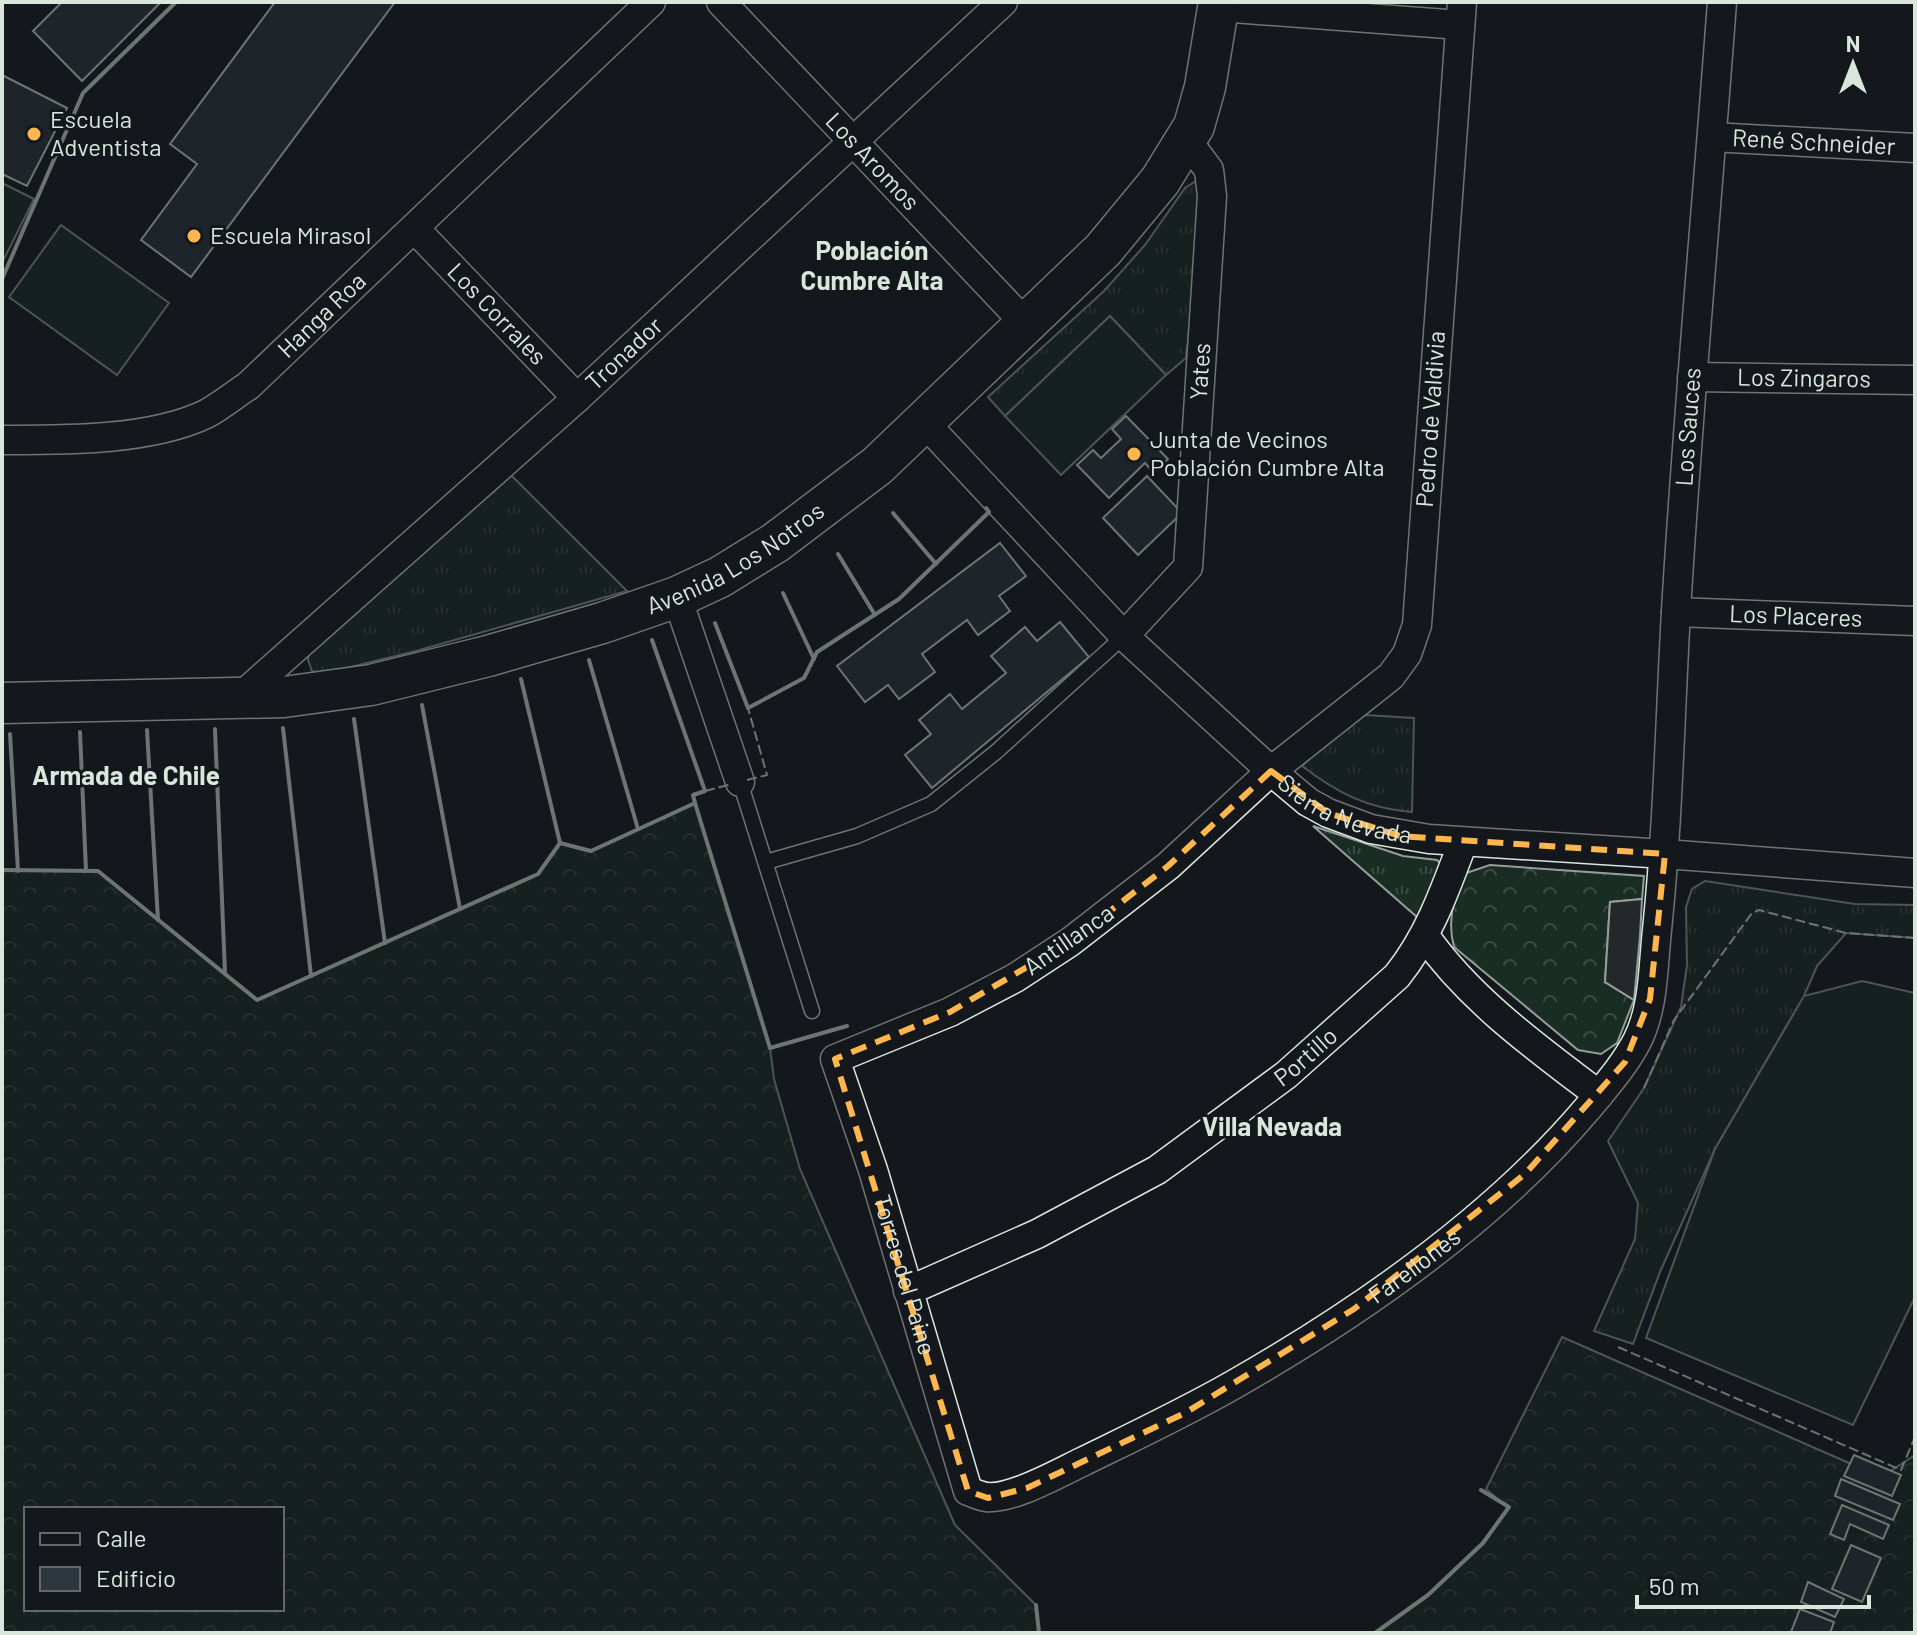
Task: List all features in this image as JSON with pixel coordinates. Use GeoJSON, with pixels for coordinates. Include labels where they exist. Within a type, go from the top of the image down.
{"type":"FeatureCollection","features":[{"type":"Feature","properties":{"kind":"main road","name":"Avenida Los Notros"},"geometry":{"type":"LineString","coordinates":[[2,703],[238,699],[327,692],[411,675],[602,623],[677,597],[720,577],[788,534],[877,466],[1103,250],[1160,181],[1194,126],[1205,87],[1219,4]]}},
{"type":"Feature","properties":{"kind":"street","name":"Hanga Roa"},"geometry":{"type":"LineString","coordinates":[[2,440],[70,440],[163,428],[205,414],[248,386],[651,2]]}},
{"type":"Feature","properties":{"kind":"street","name":"Los Aromos"},"geometry":{"type":"LineString","coordinates":[[721,2],[1025,323]]}},
{"type":"Feature","properties":{"kind":"street","name":"Tronador"},"geometry":{"type":"LineString","coordinates":[[238,699],[577,398],[1003,2]]}},
{"type":"Feature","properties":{"kind":"street","name":"Los Sauces"},"geometry":{"type":"LineString","coordinates":[[1665,854],[1676,612],[1722,2]]}},
{"type":"Feature","properties":{"kind":"street"},"geometry":{"type":"LineString","coordinates":[[1219,4],[1461,14]]}},
{"type":"Feature","properties":{"kind":"street","name":"Pedro de Valdivia"},"geometry":{"type":"LineString","coordinates":[[1271,771],[1391,676],[1413,641],[1417,625],[1461,14]]}},
{"type":"Feature","properties":{"kind":"street","name":"René Schneider"},"geometry":{"type":"LineString","coordinates":[[1712,137],[1915,148]]}},
{"type":"Feature","properties":{"kind":"street","name":"Yates"},"geometry":{"type":"LineString","coordinates":[[1124,636],[1188,567],[1212,196],[1209,170],[1186,139]]}},
{"type":"Feature","properties":{"kind":"street","name":"Los Corrales"},"geometry":{"type":"LineString","coordinates":[[415,229],[577,398]]}},
{"type":"Feature","properties":{"kind":"street","name":"Los Zingaros"},"geometry":{"type":"LineString","coordinates":[[1692,377],[1915,380]]}},
{"type":"Feature","properties":{"kind":"street","name":"Sierra Nevada"},"geometry":{"type":"LineString","coordinates":[[924,422],[1124,636],[1308,802],[1347,821],[1400,836],[1463,842],[1915,873]]}},
{"type":"Feature","properties":{"kind":"street"},"geometry":{"type":"LineString","coordinates":[[677,597],[740,782]]}},
{"type":"Feature","properties":{"kind":"street","name":"Los Placeres"},"geometry":{"type":"LineString","coordinates":[[1676,612],[1915,621]]}},
{"type":"Feature","properties":{"kind":"street","name":"Antillanca"},"geometry":{"type":"LineString","coordinates":[[835,1059],[950,1012],[1015,978],[1070,942],[1168,866],[1271,771]]}},
{"type":"Feature","properties":{"kind":"street","name":"Portillo"},"geometry":{"type":"LineString","coordinates":[[908,1291],[1037,1234],[1157,1170],[1286,1075],[1397,976],[1425,936],[1463,842]]}},
{"type":"Feature","properties":{"kind":"street","name":"Farellones"},"geometry":{"type":"LineString","coordinates":[[968,1491],[988,1498],[1027,1488],[1185,1413],[1282,1357],[1354,1309],[1472,1220],[1535,1164],[1568,1132],[1599,1095],[1640,1037],[1646,1016],[1665,854]]}},
{"type":"Feature","properties":{"kind":"street"},"geometry":{"type":"LineString","coordinates":[[1425,936],[1456,975],[1534,1046],[1599,1095]]}},
{"type":"Feature","properties":{"kind":"street","name":"Torres del Paine"},"geometry":{"type":"LineString","coordinates":[[835,1059],[873,1170],[968,1491]]}},
{"type":"Feature","properties":{"kind":"lane"},"geometry":{"type":"LineString","coordinates":[[766,862],[857,836],[931,804],[996,752],[1124,636]]}},
{"type":"Feature","properties":{"kind":"lane"},"geometry":{"type":"LineString","coordinates":[[740,782],[812,1011]]}},
{"type":"Feature","properties":{"kind":"highlighted area"},"geometry":{"type":"Polygon","coordinates":[[[1271,771],[1328,813],[1400,836],[1665,854],[1650,999],[1625,1062],[1525,1174],[1354,1309],[1185,1413],[1027,1488],[988,1498],[968,1491],[835,1059],[950,1012],[1070,942],[1168,866],[1271,771]]]}},
{"type":"Feature","properties":{"kind":"green space"},"geometry":{"type":"Polygon","coordinates":[[[1196,181],[1203,183],[1205,198],[1186,358],[1166,375],[1110,316],[1005,416],[988,397],[1104,291],[1145,245],[1185,188],[1196,181]]]}},
{"type":"Feature","properties":{"kind":"green space"},"geometry":{"type":"Polygon","coordinates":[[[2,183],[34,199],[2,263],[2,183]]]}},
{"type":"Feature","properties":{"kind":"green space"},"geometry":{"type":"Polygon","coordinates":[[[61,225],[169,303],[117,375],[9,297],[61,225]]]}},
{"type":"Feature","properties":{"kind":"green space"},"geometry":{"type":"Polygon","coordinates":[[[1110,316],[1166,375],[1061,475],[1005,416],[1110,316]]]}},
{"type":"Feature","properties":{"kind":"green space"},"geometry":{"type":"Polygon","coordinates":[[[510,474],[627,591],[416,651],[322,674],[312,671],[309,651],[510,474]]]}},
{"type":"Feature","properties":{"kind":"green space"},"geometry":{"type":"Polygon","coordinates":[[[1366,715],[1414,718],[1412,812],[1353,798],[1302,766],[1348,723],[1366,715]]]}},
{"type":"Feature","properties":{"kind":"green space"},"geometry":{"type":"Polygon","coordinates":[[[695,803],[770,1048],[774,1079],[800,1169],[955,1525],[1036,1605],[1039,1633],[2,1633],[2,870],[98,871],[257,1000],[538,874],[560,843],[591,851],[695,803]]]}},
{"type":"Feature","properties":{"kind":"green space"},"geometry":{"type":"Polygon","coordinates":[[[1313,826],[1403,856],[1437,860],[1443,866],[1429,903],[1417,917],[1313,826]]]}},
{"type":"Feature","properties":{"kind":"green space"},"geometry":{"type":"Polygon","coordinates":[[[1490,865],[1644,876],[1642,899],[1610,902],[1605,982],[1634,1000],[1617,1043],[1601,1054],[1578,1050],[1454,947],[1451,918],[1461,882],[1466,873],[1490,865]]]}},
{"type":"Feature","properties":{"kind":"green space"},"geometry":{"type":"Polygon","coordinates":[[[1705,881],[1855,904],[1915,905],[1915,938],[1846,933],[1817,966],[1804,996],[1715,1149],[1660,1272],[1633,1344],[1594,1331],[1635,1239],[1638,1203],[1608,1141],[1644,1088],[1681,1007],[1687,965],[1686,907],[1692,889],[1705,881]]]}},
{"type":"Feature","properties":{"kind":"green space"},"geometry":{"type":"Polygon","coordinates":[[[1862,981],[1915,993],[1915,1297],[1853,1425],[1646,1338],[1715,1149],[1804,996],[1862,981]]]}},
{"type":"Feature","properties":{"kind":"green space"},"geometry":{"type":"Polygon","coordinates":[[[1562,1337],[1881,1477],[1915,1455],[1915,1633],[1375,1633],[1428,1595],[1483,1543],[1508,1508],[1486,1489],[1562,1337]]]}},
{"type":"Feature","properties":{"kind":"shaded area"},"geometry":{"type":"Polygon","coordinates":[[[1642,899],[1634,1000],[1605,982],[1610,902],[1642,899]]]}},
{"type":"Feature","properties":{"kind":"building"},"geometry":{"type":"Polygon","coordinates":[[[62,2],[161,2],[82,81],[33,31],[62,2]]]}},
{"type":"Feature","properties":{"kind":"building"},"geometry":{"type":"Polygon","coordinates":[[[275,2],[395,2],[191,277],[141,240],[197,164],[170,144],[275,2]]]}},
{"type":"Feature","properties":{"kind":"building"},"geometry":{"type":"Polygon","coordinates":[[[2,75],[67,108],[27,186],[2,174],[2,75]]]}},
{"type":"Feature","properties":{"kind":"building","name":"Junta de Vecinos Población Cumbre Alta"},"geometry":{"type":"Polygon","coordinates":[[[1126,416],[1168,459],[1154,473],[1145,463],[1109,498],[1077,465],[1093,450],[1101,458],[1121,439],[1112,429],[1126,416]]]}},
{"type":"Feature","properties":{"kind":"building"},"geometry":{"type":"Polygon","coordinates":[[[1147,476],[1182,513],[1138,555],[1103,518],[1147,476]]]}},
{"type":"Feature","properties":{"kind":"building"},"geometry":{"type":"Polygon","coordinates":[[[1000,543],[1026,576],[999,596],[1010,611],[978,635],[967,620],[922,654],[935,672],[899,699],[888,685],[865,702],[837,666],[1000,543]]]}},
{"type":"Feature","properties":{"kind":"building"},"geometry":{"type":"Polygon","coordinates":[[[1060,622],[1089,657],[932,788],[905,755],[931,734],[919,720],[950,694],[962,709],[1006,673],[991,656],[1025,627],[1037,641],[1060,622]]]}},
{"type":"Feature","properties":{"kind":"building"},"geometry":{"type":"Polygon","coordinates":[[[1854,1455],[1901,1475],[1892,1496],[1844,1476],[1854,1455]]]}},
{"type":"Feature","properties":{"kind":"building"},"geometry":{"type":"Polygon","coordinates":[[[1841,1479],[1900,1504],[1893,1520],[1835,1496],[1841,1479]]]}},
{"type":"Feature","properties":{"kind":"building"},"geometry":{"type":"Polygon","coordinates":[[[1842,1505],[1889,1525],[1883,1539],[1850,1524],[1844,1540],[1830,1534],[1842,1505]]]}},
{"type":"Feature","properties":{"kind":"building"},"geometry":{"type":"Polygon","coordinates":[[[1851,1545],[1881,1558],[1862,1602],[1832,1589],[1851,1545]]]}},
{"type":"Feature","properties":{"kind":"building"},"geometry":{"type":"Polygon","coordinates":[[[1808,1582],[1844,1599],[1835,1617],[1801,1602],[1808,1582]]]}},
{"type":"Feature","properties":{"kind":"building"},"geometry":{"type":"Polygon","coordinates":[[[1800,1609],[1834,1622],[1830,1633],[1791,1632],[1800,1609]]]}},
{"type":"Feature","properties":{"kind":"fence"},"geometry":{"type":"LineString","coordinates":[[747,780],[767,775],[748,708]]}},
{"type":"Feature","properties":{"kind":"fence"},"geometry":{"type":"LineString","coordinates":[[705,791],[732,784]]}},
{"type":"Feature","properties":{"kind":"fence"},"geometry":{"type":"LineString","coordinates":[[1644,1088],[1674,1020],[1752,913],[1759,910],[1846,933],[1915,938]]}},
{"type":"Feature","properties":{"kind":"fence"},"geometry":{"type":"LineString","coordinates":[[1618,1347],[1901,1470],[1915,1437]]}},
{"type":"Feature","properties":{"kind":"wall"},"geometry":{"type":"LineString","coordinates":[[2,279],[83,93],[176,2]]}},
{"type":"Feature","properties":{"kind":"wall"},"geometry":{"type":"LineString","coordinates":[[715,623],[748,708],[804,678],[817,652],[899,599],[989,512],[986,508]]}},
{"type":"Feature","properties":{"kind":"wall"},"geometry":{"type":"LineString","coordinates":[[893,513],[936,564]]}},
{"type":"Feature","properties":{"kind":"wall"},"geometry":{"type":"LineString","coordinates":[[838,554],[875,615]]}},
{"type":"Feature","properties":{"kind":"wall"},"geometry":{"type":"LineString","coordinates":[[783,593],[814,659]]}},
{"type":"Feature","properties":{"kind":"wall"},"geometry":{"type":"LineString","coordinates":[[2,870],[98,871],[257,1000],[538,874],[560,843],[591,851],[695,803],[693,795],[705,791],[652,640]]}},
{"type":"Feature","properties":{"kind":"wall"},"geometry":{"type":"LineString","coordinates":[[589,660],[638,829]]}},
{"type":"Feature","properties":{"kind":"wall"},"geometry":{"type":"LineString","coordinates":[[521,679],[560,843]]}},
{"type":"Feature","properties":{"kind":"wall"},"geometry":{"type":"LineString","coordinates":[[422,705],[460,909]]}},
{"type":"Feature","properties":{"kind":"wall"},"geometry":{"type":"LineString","coordinates":[[354,719],[385,943]]}},
{"type":"Feature","properties":{"kind":"wall"},"geometry":{"type":"LineString","coordinates":[[283,728],[311,976]]}},
{"type":"Feature","properties":{"kind":"wall"},"geometry":{"type":"LineString","coordinates":[[215,729],[225,973]]}},
{"type":"Feature","properties":{"kind":"wall"},"geometry":{"type":"LineString","coordinates":[[147,730],[158,920]]}},
{"type":"Feature","properties":{"kind":"wall"},"geometry":{"type":"LineString","coordinates":[[80,732],[86,871]]}},
{"type":"Feature","properties":{"kind":"wall"},"geometry":{"type":"LineString","coordinates":[[10,734],[18,871]]}},
{"type":"Feature","properties":{"kind":"wall"},"geometry":{"type":"LineString","coordinates":[[695,803],[770,1048],[847,1026]]}},
{"type":"Feature","properties":{"kind":"wall"},"geometry":{"type":"LineString","coordinates":[[1375,1633],[1428,1595],[1483,1543],[1509,1507],[1481,1490]]}},
{"type":"Feature","properties":{"kind":"wall"},"geometry":{"type":"LineString","coordinates":[[1036,1605],[1039,1633]]}},
{"type":"Feature","properties":{"kind":"place","name":"Escuela Adventista"},"geometry":{"type":"Point","coordinates":[34,134]}},
{"type":"Feature","properties":{"kind":"place","name":"Escuela Mirasol"},"geometry":{"type":"Point","coordinates":[194,236]}},
{"type":"Feature","properties":{"kind":"place","name":"Junta de Vecinos Población Cumbre Alta"},"geometry":{"type":"Point","coordinates":[1134,454]}},
{"type":"Feature","properties":{"kind":"district","name":"Población Cumbre Alta"},"geometry":{"type":"Point","coordinates":[872,266]}},
{"type":"Feature","properties":{"kind":"district","name":"Armada de Chile"},"geometry":{"type":"Point","coordinates":[126,776]}},
{"type":"Feature","properties":{"kind":"district","name":"Villa Nevada"},"geometry":{"type":"Point","coordinates":[1272,1127]}}]}
